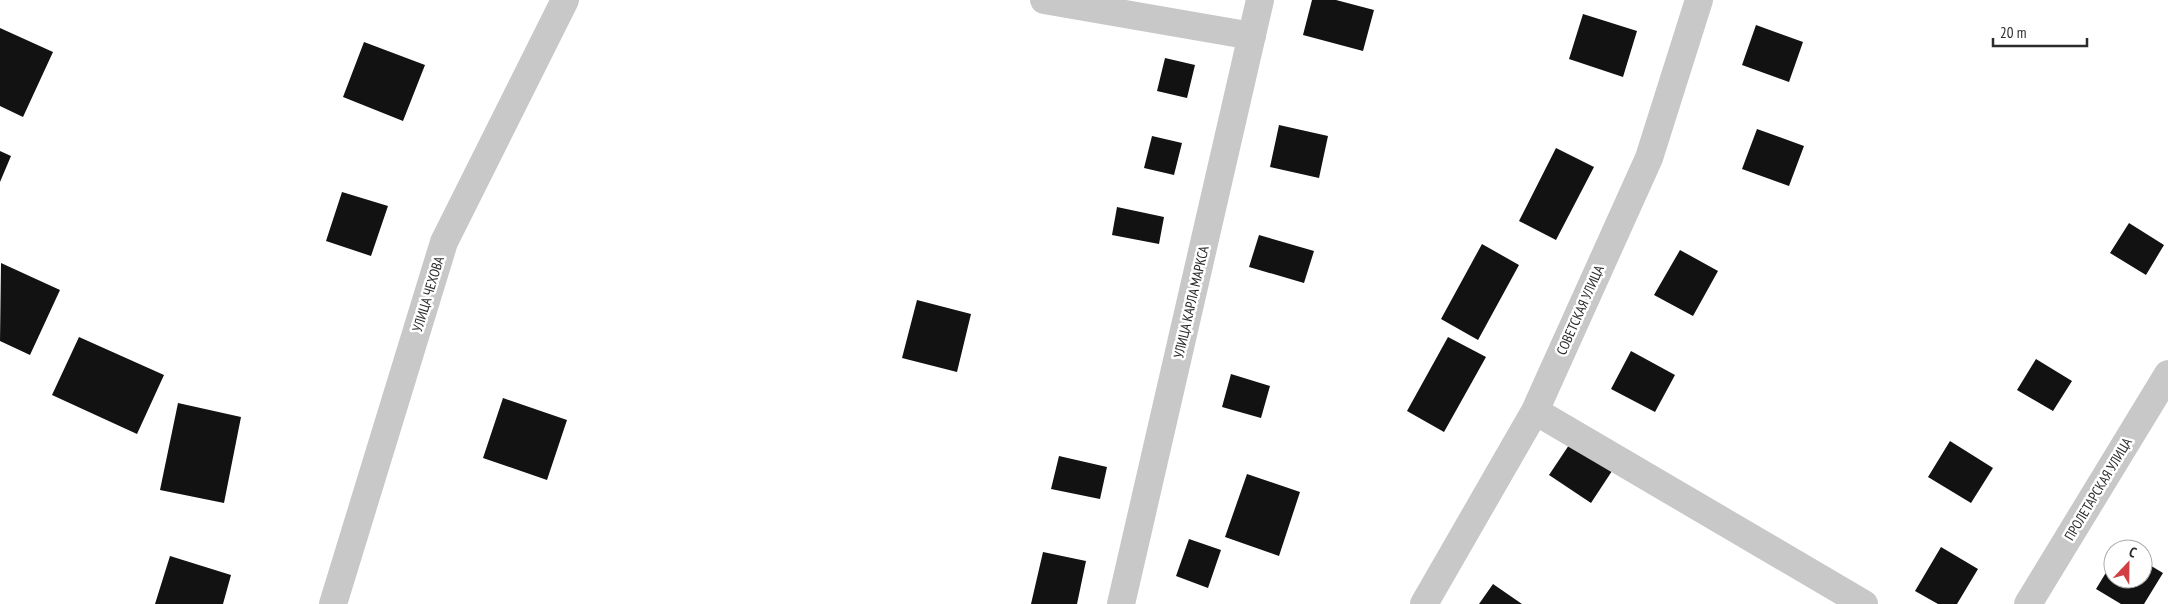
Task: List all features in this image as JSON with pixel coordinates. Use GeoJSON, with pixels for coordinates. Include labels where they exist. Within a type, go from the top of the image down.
{"type":"FeatureCollection","features":[{"type":"Feature","properties":{"kind":"street","name":"УЛИЦА ЧЕХОВА"},"geometry":{"type":"LineString","coordinates":[[333,604],[444,242],[566,0]]}},
{"type":"Feature","properties":{"kind":"street"},"geometry":{"type":"LineString","coordinates":[[1044,0],[1252,36]]}},
{"type":"Feature","properties":{"kind":"street","name":"УЛИЦА КАРЛА МАРКСА"},"geometry":{"type":"LineString","coordinates":[[1121,604],[1260,0]]}},
{"type":"Feature","properties":{"kind":"street","name":"СОВЕТСКАЯ УЛИЦА"},"geometry":{"type":"LineString","coordinates":[[1424,604],[1534,411],[1649,158],[1699,0]]}},
{"type":"Feature","properties":{"kind":"street","name":"ПРОЛЕТАРСКАЯ УЛИЦА"},"geometry":{"type":"LineString","coordinates":[[2028,604],[2168,374]]}},
{"type":"Feature","properties":{"kind":"street"},"geometry":{"type":"LineString","coordinates":[[1534,411],[1864,604]]}},
{"type":"Feature","properties":{"kind":"building"},"geometry":{"type":"Polygon","coordinates":[[[1312,0],[1336,0],[1374,10],[1363,51],[1303,35],[1312,0]]]}},
{"type":"Feature","properties":{"kind":"building"},"geometry":{"type":"Polygon","coordinates":[[[1583,14],[1637,31],[1623,77],[1569,59],[1583,14]]]}},
{"type":"Feature","properties":{"kind":"building"},"geometry":{"type":"Polygon","coordinates":[[[1756,25],[1803,42],[1789,82],[1742,65],[1756,25]]]}},
{"type":"Feature","properties":{"kind":"building"},"geometry":{"type":"Polygon","coordinates":[[[0,28],[53,52],[23,117],[0,106],[0,28]]]}},
{"type":"Feature","properties":{"kind":"building"},"geometry":{"type":"Polygon","coordinates":[[[364,42],[425,65],[403,121],[343,97],[364,42]]]}},
{"type":"Feature","properties":{"kind":"building"},"geometry":{"type":"Polygon","coordinates":[[[1165,58],[1195,65],[1187,98],[1157,91],[1165,58]]]}},
{"type":"Feature","properties":{"kind":"building"},"geometry":{"type":"Polygon","coordinates":[[[1279,125],[1328,136],[1319,178],[1270,167],[1279,125]]]}},
{"type":"Feature","properties":{"kind":"building"},"geometry":{"type":"Polygon","coordinates":[[[1757,129],[1804,146],[1789,186],[1742,169],[1757,129]]]}},
{"type":"Feature","properties":{"kind":"building"},"geometry":{"type":"Polygon","coordinates":[[[1152,136],[1182,143],[1174,175],[1144,168],[1152,136]]]}},
{"type":"Feature","properties":{"kind":"building"},"geometry":{"type":"Polygon","coordinates":[[[1556,148],[1594,167],[1556,240],[1519,221],[1556,148]]]}},
{"type":"Feature","properties":{"kind":"building"},"geometry":{"type":"Polygon","coordinates":[[[0,151],[11,156],[0,182],[0,151]]]}},
{"type":"Feature","properties":{"kind":"building"},"geometry":{"type":"Polygon","coordinates":[[[342,192],[388,206],[371,256],[326,241],[342,192]]]}},
{"type":"Feature","properties":{"kind":"building"},"geometry":{"type":"Polygon","coordinates":[[[1117,207],[1164,217],[1159,244],[1112,235],[1117,207]]]}},
{"type":"Feature","properties":{"kind":"building"},"geometry":{"type":"Polygon","coordinates":[[[2129,223],[2164,245],[2146,275],[2110,253],[2129,223]]]}},
{"type":"Feature","properties":{"kind":"building"},"geometry":{"type":"Polygon","coordinates":[[[1259,235],[1314,251],[1304,283],[1249,267],[1259,235]]]}},
{"type":"Feature","properties":{"kind":"building"},"geometry":{"type":"Polygon","coordinates":[[[1482,244],[1519,265],[1478,340],[1441,319],[1482,244]]]}},
{"type":"Feature","properties":{"kind":"building"},"geometry":{"type":"Polygon","coordinates":[[[1680,250],[1718,271],[1693,316],[1654,295],[1680,250]]]}},
{"type":"Feature","properties":{"kind":"building"},"geometry":{"type":"Polygon","coordinates":[[[1,263],[60,290],[30,355],[0,341],[1,263]]]}},
{"type":"Feature","properties":{"kind":"building"},"geometry":{"type":"Polygon","coordinates":[[[917,300],[971,314],[957,372],[902,358],[917,300]]]}},
{"type":"Feature","properties":{"kind":"building"},"geometry":{"type":"Polygon","coordinates":[[[79,337],[164,375],[137,434],[52,395],[79,337]]]}},
{"type":"Feature","properties":{"kind":"building"},"geometry":{"type":"Polygon","coordinates":[[[1448,337],[1486,357],[1444,432],[1407,411],[1448,337]]]}},
{"type":"Feature","properties":{"kind":"building"},"geometry":{"type":"Polygon","coordinates":[[[1631,351],[1675,375],[1655,412],[1611,389],[1631,351]]]}},
{"type":"Feature","properties":{"kind":"building"},"geometry":{"type":"Polygon","coordinates":[[[2036,359],[2072,381],[2053,411],[2017,390],[2036,359]]]}},
{"type":"Feature","properties":{"kind":"building"},"geometry":{"type":"Polygon","coordinates":[[[1231,374],[1270,386],[1261,418],[1222,407],[1231,374]]]}},
{"type":"Feature","properties":{"kind":"building"},"geometry":{"type":"Polygon","coordinates":[[[503,398],[567,420],[547,480],[483,458],[503,398]]]}},
{"type":"Feature","properties":{"kind":"building"},"geometry":{"type":"Polygon","coordinates":[[[178,403],[241,417],[224,503],[160,490],[178,403]]]}},
{"type":"Feature","properties":{"kind":"building"},"geometry":{"type":"Polygon","coordinates":[[[1573,439],[1614,468],[1591,503],[1549,475],[1573,439]]]}},
{"type":"Feature","properties":{"kind":"building"},"geometry":{"type":"Polygon","coordinates":[[[1950,441],[1993,468],[1971,503],[1928,477],[1950,441]]]}},
{"type":"Feature","properties":{"kind":"building"},"geometry":{"type":"Polygon","coordinates":[[[1059,456],[1107,467],[1100,499],[1051,489],[1059,456]]]}},
{"type":"Feature","properties":{"kind":"building"},"geometry":{"type":"Polygon","coordinates":[[[1247,474],[1300,492],[1279,556],[1225,537],[1247,474]]]}},
{"type":"Feature","properties":{"kind":"building"},"geometry":{"type":"Polygon","coordinates":[[[1189,539],[1221,550],[1208,588],[1176,576],[1189,539]]]}},
{"type":"Feature","properties":{"kind":"building"},"geometry":{"type":"Polygon","coordinates":[[[1941,547],[1978,569],[1957,604],[1938,604],[1915,591],[1941,547]]]}},
{"type":"Feature","properties":{"kind":"building"},"geometry":{"type":"Polygon","coordinates":[[[1043,552],[1086,561],[1077,604],[1031,604],[1043,552]]]}},
{"type":"Feature","properties":{"kind":"building"},"geometry":{"type":"Polygon","coordinates":[[[170,556],[231,575],[223,604],[155,604],[170,556]]]}},
{"type":"Feature","properties":{"kind":"building"},"geometry":{"type":"Polygon","coordinates":[[[2153,567],[2163,573],[2144,604],[2121,604],[2096,589],[2103,577],[2103,589],[2153,589],[2153,567]]]}},
{"type":"Feature","properties":{"kind":"building"},"geometry":{"type":"Polygon","coordinates":[[[1493,584],[1522,604],[1479,604],[1493,584]]]}}]}
